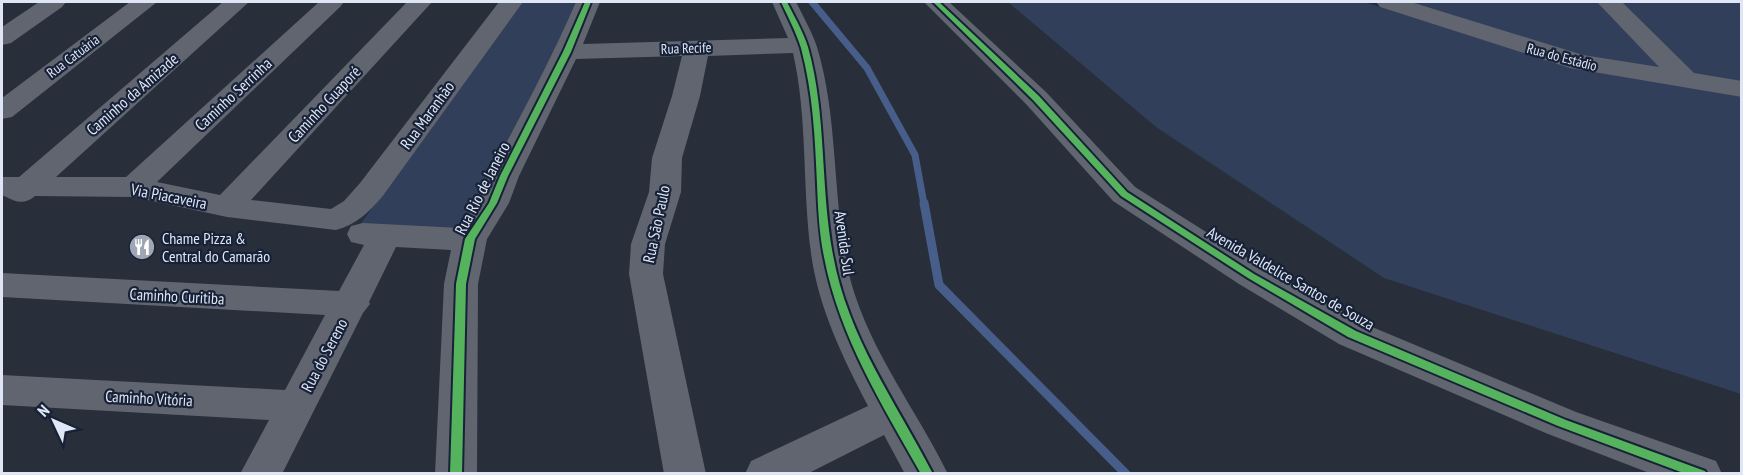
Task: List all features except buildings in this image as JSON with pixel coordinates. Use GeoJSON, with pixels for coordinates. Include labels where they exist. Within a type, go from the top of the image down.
{"type":"FeatureCollection","features":[{"type":"Feature","properties":{"kind":"street"},"geometry":{"type":"LineString","coordinates":[[2,38],[54,2]]}},
{"type":"Feature","properties":{"kind":"street","name":"Rua Catuária"},"geometry":{"type":"LineString","coordinates":[[2,111],[145,2]]}},
{"type":"Feature","properties":{"kind":"street","name":"Caminho da Amizade"},"geometry":{"type":"LineString","coordinates":[[2,208],[14,187],[237,2]]}},
{"type":"Feature","properties":{"kind":"street","name":"Caminho Serrinha"},"geometry":{"type":"LineString","coordinates":[[134,187],[332,2]]}},
{"type":"Feature","properties":{"kind":"street","name":"Caminho Guaporé"},"geometry":{"type":"LineString","coordinates":[[227,207],[420,2]]}},
{"type":"Feature","properties":{"kind":"street","name":"Rua Maranhão"},"geometry":{"type":"LineString","coordinates":[[336,220],[355,208],[371,190],[511,2]]}},
{"type":"Feature","properties":{"kind":"street","name":"Rua Rio de Janeiro"},"geometry":{"type":"LineString","coordinates":[[456,474],[461,284],[471,239],[493,203],[504,176],[567,52],[588,2]]}},
{"type":"Feature","properties":{"kind":"street","name":"Avenida Sul"},"geometry":{"type":"LineString","coordinates":[[784,2],[804,45],[816,101],[828,255],[849,327],[892,412],[927,474]]}},
{"type":"Feature","properties":{"kind":"street","name":"Avenida Valdelice Santos de Souza"},"geometry":{"type":"LineString","coordinates":[[936,2],[1036,98],[1124,194],[1251,276],[1352,334],[1562,423],[1701,474]]}},
{"type":"Feature","properties":{"kind":"street","name":"Rua do Estádio"},"geometry":{"type":"LineString","coordinates":[[1388,2],[1579,62],[1742,89]]}},
{"type":"Feature","properties":{"kind":"street"},"geometry":{"type":"LineString","coordinates":[[1609,2],[1687,81]]}},
{"type":"Feature","properties":{"kind":"street","name":"Rua Recife"},"geometry":{"type":"LineString","coordinates":[[567,52],[804,45]]}},
{"type":"Feature","properties":{"kind":"street","name":"Rua São Paulo"},"geometry":{"type":"LineString","coordinates":[[685,474],[646,274],[648,244],[665,192],[667,158],[686,96],[697,47]]}},
{"type":"Feature","properties":{"kind":"street","name":"Via Piacaveira"},"geometry":{"type":"LineString","coordinates":[[14,187],[134,187],[227,207],[336,220]]}},
{"type":"Feature","properties":{"kind":"street"},"geometry":{"type":"LineString","coordinates":[[336,220],[351,232],[385,236],[471,239]]}},
{"type":"Feature","properties":{"kind":"street","name":"Rua do Sereno"},"geometry":{"type":"LineString","coordinates":[[261,474],[352,304],[385,236]]}},
{"type":"Feature","properties":{"kind":"street","name":"Caminho Curitiba"},"geometry":{"type":"LineString","coordinates":[[2,285],[206,298],[352,304]]}},
{"type":"Feature","properties":{"kind":"street","name":"Caminho Vitória"},"geometry":{"type":"LineString","coordinates":[[2,390],[297,406]]}},
{"type":"Feature","properties":{"kind":"street"},"geometry":{"type":"LineString","coordinates":[[766,474],[892,412]]}},
{"type":"Feature","properties":{"kind":"shaded area"},"geometry":{"type":"Polygon","coordinates":[[[523,2],[579,2],[466,229],[359,226],[523,2]]]}},
{"type":"Feature","properties":{"kind":"shaded area"},"geometry":{"type":"Polygon","coordinates":[[[1008,2],[1364,2],[1566,66],[1741,96],[1741,394],[1384,278],[1156,127],[1008,2]]]}},
{"type":"Feature","properties":{"kind":"shaded area"},"geometry":{"type":"Polygon","coordinates":[[[1403,2],[1741,2],[1741,82],[1566,54],[1403,2]]]}},
{"type":"Feature","properties":{"kind":"waterway"},"geometry":{"type":"LineString","coordinates":[[812,2],[867,68],[915,155],[924,204]]}},
{"type":"Feature","properties":{"kind":"waterway"},"geometry":{"type":"LineString","coordinates":[[924,203],[939,285],[1126,474]]}},
{"type":"Feature","properties":{"kind":"cycle path"},"geometry":{"type":"LineString","coordinates":[[456,474],[461,284],[470,239],[493,203],[504,176],[567,52],[588,2]]}},
{"type":"Feature","properties":{"kind":"cycle path"},"geometry":{"type":"LineString","coordinates":[[784,2],[802,41],[815,98],[825,229],[835,284],[844,313],[868,368],[927,474]]}},
{"type":"Feature","properties":{"kind":"cycle path"},"geometry":{"type":"LineString","coordinates":[[936,2],[1036,98],[1124,194],[1251,276],[1352,334],[1562,423],[1701,474]]}},
{"type":"Feature","properties":{"kind":"place","name":"Chame Pizza & Central do Camarão"},"geometry":{"type":"Point","coordinates":[142,247]}}]}
